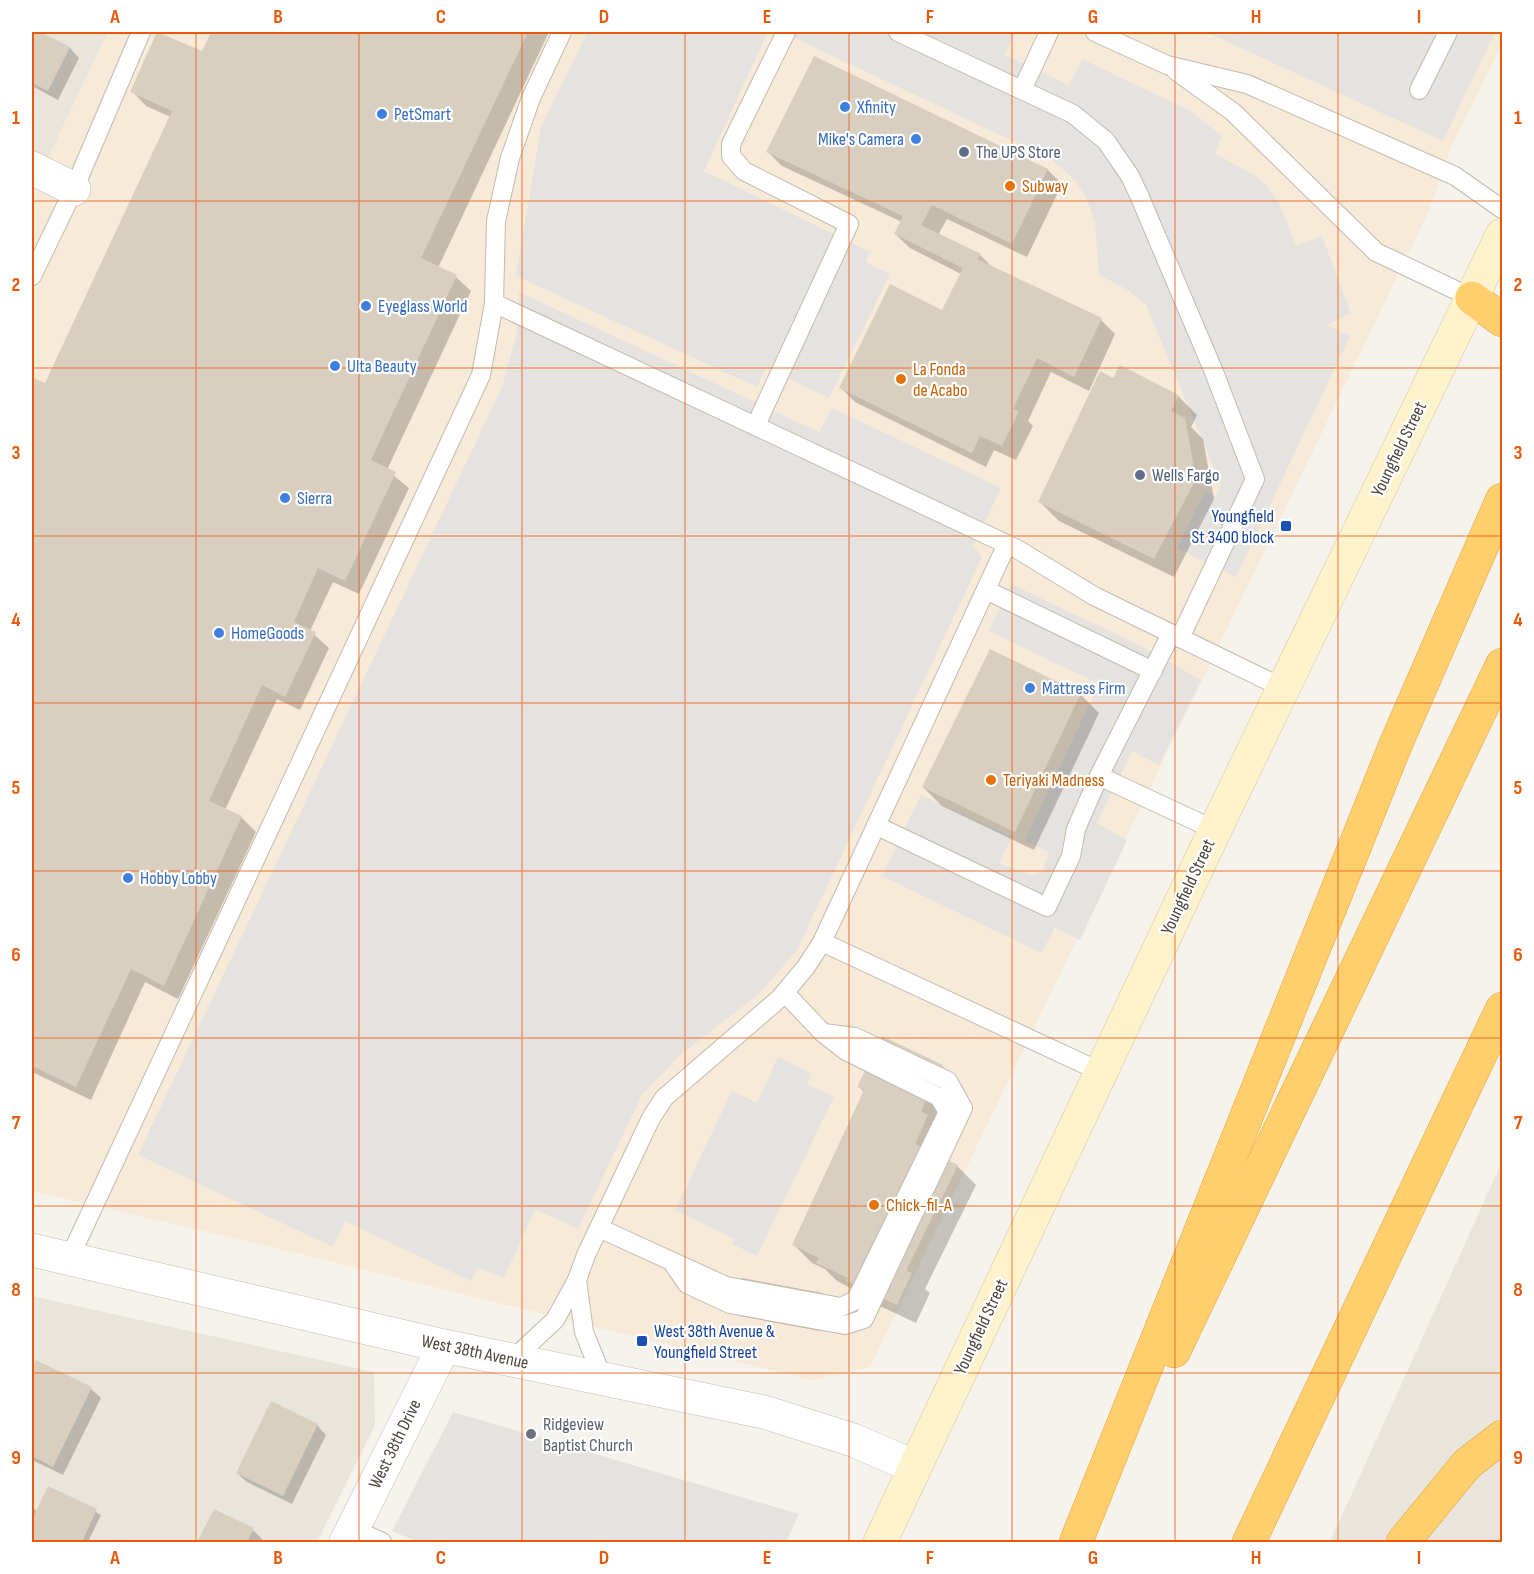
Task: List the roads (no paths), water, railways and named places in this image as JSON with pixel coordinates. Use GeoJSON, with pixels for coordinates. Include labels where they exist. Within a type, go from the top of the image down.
{"type":"FeatureCollection","features":[{"type":"Feature","properties":{"kind":"highway"},"geometry":{"type":"LineString","coordinates":[[1472,298],[1503,320]]}},
{"type":"Feature","properties":{"kind":"highway"},"geometry":{"type":"LineString","coordinates":[[1077,1542],[1395,746],[1503,500]]}},
{"type":"Feature","properties":{"kind":"highway"},"geometry":{"type":"LineString","coordinates":[[1077,1542],[1182,1335],[1503,665]]}},
{"type":"Feature","properties":{"kind":"highway"},"geometry":{"type":"LineString","coordinates":[[1249,1542],[1503,1009]]}},
{"type":"Feature","properties":{"kind":"highway"},"geometry":{"type":"LineString","coordinates":[[1403,1542],[1467,1464],[1503,1437]]}},
{"type":"Feature","properties":{"kind":"main road","name":"Youngfield Street"},"geometry":{"type":"LineString","coordinates":[[880,1542],[1215,830],[1503,235]]}},
{"type":"Feature","properties":{"kind":"street"},"geometry":{"type":"LineString","coordinates":[[32,168],[74,189]]}},
{"type":"Feature","properties":{"kind":"street","name":"West 38th Avenue"},"geometry":{"type":"LineString","coordinates":[[32,1250],[444,1346],[765,1412],[853,1440],[915,1467]]}},
{"type":"Feature","properties":{"kind":"street","name":"West 38th Drive"},"geometry":{"type":"LineString","coordinates":[[349,1536],[444,1346]]}},
{"type":"Feature","properties":{"kind":"lane"},"geometry":{"type":"LineString","coordinates":[[32,276],[74,189],[141,32]]}},
{"type":"Feature","properties":{"kind":"lane"},"geometry":{"type":"LineString","coordinates":[[69,1258],[481,375],[494,303],[496,222],[510,158],[531,98],[562,32]]}},
{"type":"Feature","properties":{"kind":"lane"},"geometry":{"type":"LineString","coordinates":[[756,425],[849,224],[744,171],[731,156],[731,144],[786,32]]}},
{"type":"Feature","properties":{"kind":"lane"},"geometry":{"type":"LineString","coordinates":[[878,825],[1047,907],[1071,856],[1076,829],[1131,710],[1175,636],[1255,479],[1214,372],[1130,176],[1106,141],[1073,114],[898,32]]}},
{"type":"Feature","properties":{"kind":"lane"},"geometry":{"type":"LineString","coordinates":[[1022,90],[1049,32]]}},
{"type":"Feature","properties":{"kind":"lane"},"geometry":{"type":"LineString","coordinates":[[1095,32],[1167,65],[1233,112],[1376,252],[1472,298]]}},
{"type":"Feature","properties":{"kind":"lane"},"geometry":{"type":"LineString","coordinates":[[1419,90],[1448,32]]}},
{"type":"Feature","properties":{"kind":"lane"},"geometry":{"type":"LineString","coordinates":[[1167,65],[1247,84],[1455,176],[1503,209]]}},
{"type":"Feature","properties":{"kind":"lane"},"geometry":{"type":"LineString","coordinates":[[494,303],[1007,544],[1094,596],[1283,688]]}},
{"type":"Feature","properties":{"kind":"lane"},"geometry":{"type":"LineString","coordinates":[[512,1360],[550,1328],[578,1280],[599,1228],[651,1118],[664,1098],[785,993],[806,968],[822,942],[1007,544]]}},
{"type":"Feature","properties":{"kind":"lane"},"geometry":{"type":"LineString","coordinates":[[986,590],[1153,671]]}},
{"type":"Feature","properties":{"kind":"lane"},"geometry":{"type":"LineString","coordinates":[[1099,776],[1215,830]]}},
{"type":"Feature","properties":{"kind":"lane"},"geometry":{"type":"LineString","coordinates":[[822,942],[1101,1072]]}},
{"type":"Feature","properties":{"kind":"lane"},"geometry":{"type":"LineString","coordinates":[[599,1228],[671,1261],[687,1284],[730,1304],[845,1325],[864,1319],[963,1108],[948,1081],[855,1037],[823,1033],[785,993]]}},
{"type":"Feature","properties":{"kind":"lane"},"geometry":{"type":"LineString","coordinates":[[578,1280],[584,1332],[603,1379]]}},
{"type":"Feature","properties":{"kind":"lane"},"geometry":{"type":"LineString","coordinates":[[349,1536],[382,1542]]}},
{"type":"Feature","properties":{"kind":"place","name":"Xfinity"},"geometry":{"type":"Point","coordinates":[845,107]}},
{"type":"Feature","properties":{"kind":"place","name":"PetSmart"},"geometry":{"type":"Point","coordinates":[382,114]}},
{"type":"Feature","properties":{"kind":"place","name":"Mike's Camera"},"geometry":{"type":"Point","coordinates":[916,139]}},
{"type":"Feature","properties":{"kind":"place","name":"The UPS Store"},"geometry":{"type":"Point","coordinates":[964,152]}},
{"type":"Feature","properties":{"kind":"place","name":"Subway"},"geometry":{"type":"Point","coordinates":[1010,186]}},
{"type":"Feature","properties":{"kind":"place","name":"Eyeglass World"},"geometry":{"type":"Point","coordinates":[366,306]}},
{"type":"Feature","properties":{"kind":"place","name":"Ulta Beauty"},"geometry":{"type":"Point","coordinates":[335,366]}},
{"type":"Feature","properties":{"kind":"place","name":"La Fonda de Acabo"},"geometry":{"type":"Point","coordinates":[901,379]}},
{"type":"Feature","properties":{"kind":"place","name":"Wells Fargo"},"geometry":{"type":"Point","coordinates":[1140,475]}},
{"type":"Feature","properties":{"kind":"place","name":"Sierra"},"geometry":{"type":"Point","coordinates":[285,498]}},
{"type":"Feature","properties":{"kind":"place","name":"Youngfield St 3400 block"},"geometry":{"type":"Point","coordinates":[1286,526]}},
{"type":"Feature","properties":{"kind":"place","name":"HomeGoods"},"geometry":{"type":"Point","coordinates":[219,633]}},
{"type":"Feature","properties":{"kind":"place","name":"Mattress Firm"},"geometry":{"type":"Point","coordinates":[1030,688]}},
{"type":"Feature","properties":{"kind":"place","name":"Teriyaki Madness"},"geometry":{"type":"Point","coordinates":[991,780]}},
{"type":"Feature","properties":{"kind":"place","name":"Hobby Lobby"},"geometry":{"type":"Point","coordinates":[128,878]}},
{"type":"Feature","properties":{"kind":"place","name":"Chick-fil-A"},"geometry":{"type":"Point","coordinates":[874,1205]}},
{"type":"Feature","properties":{"kind":"place","name":"West 38th Avenue & Youngfield Street"},"geometry":{"type":"Point","coordinates":[642,1341]}},
{"type":"Feature","properties":{"kind":"place","name":"Ridgeview Baptist Church"},"geometry":{"type":"Point","coordinates":[531,1434]}}]}
